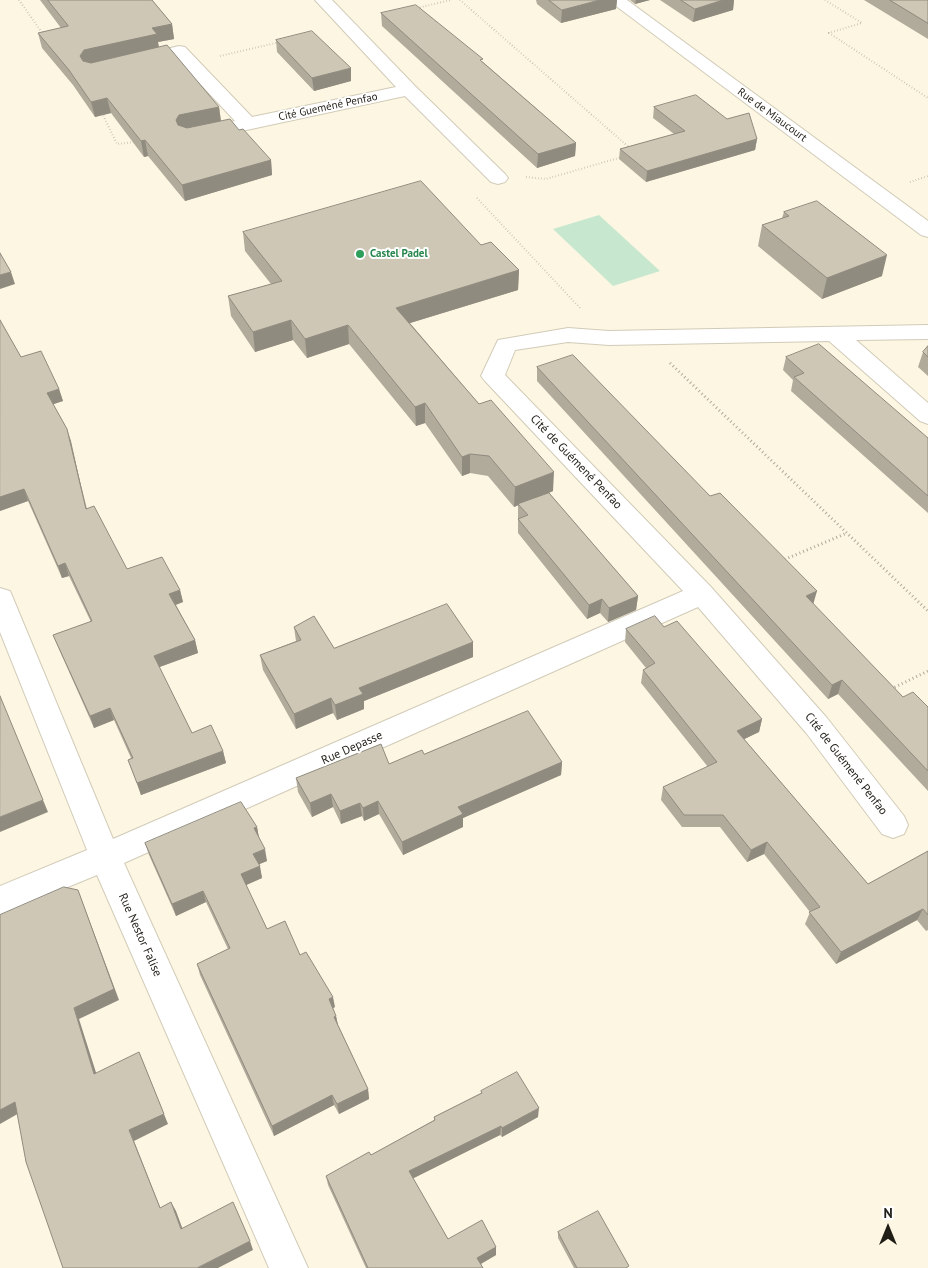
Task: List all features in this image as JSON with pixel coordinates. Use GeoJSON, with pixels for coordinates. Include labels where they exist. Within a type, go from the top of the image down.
{"type":"FeatureCollection","features":[{"type":"Feature","properties":{"kind":"street"},"geometry":{"type":"LineString","coordinates":[[323,0],[409,90],[498,178]]}},
{"type":"Feature","properties":{"kind":"street","name":"Rue de Miaucourt"},"geometry":{"type":"LineString","coordinates":[[616,0],[928,231]]}},
{"type":"Feature","properties":{"kind":"street"},"geometry":{"type":"LineString","coordinates":[[122,64],[179,51],[248,124]]}},
{"type":"Feature","properties":{"kind":"street","name":"Cité Gueméné Penfao"},"geometry":{"type":"LineString","coordinates":[[189,136],[409,90]]}},
{"type":"Feature","properties":{"kind":"street","name":"Cité de Guémené Penfao"},"geometry":{"type":"LineString","coordinates":[[894,825],[817,726],[702,594],[493,376],[506,345],[568,334],[609,338],[928,332]]}},
{"type":"Feature","properties":{"kind":"street"},"geometry":{"type":"LineString","coordinates":[[835,334],[928,416]]}},
{"type":"Feature","properties":{"kind":"street","name":"Rue Depasse"},"geometry":{"type":"LineString","coordinates":[[0,901],[105,857],[702,594]]}},
{"type":"Feature","properties":{"kind":"street","name":"Rue Nestor Falise"},"geometry":{"type":"LineString","coordinates":[[0,598],[105,857],[289,1268]]}},
{"type":"Feature","properties":{"kind":"path"},"geometry":{"type":"LineString","coordinates":[[18,0],[48,41]]}},
{"type":"Feature","properties":{"kind":"path"},"geometry":{"type":"LineString","coordinates":[[460,0],[636,153]]}},
{"type":"Feature","properties":{"kind":"path"},"geometry":{"type":"LineString","coordinates":[[826,0],[862,23],[829,33],[928,98]]}},
{"type":"Feature","properties":{"kind":"path"},"geometry":{"type":"LineString","coordinates":[[97,107],[117,144],[189,136]]}},
{"type":"Feature","properties":{"kind":"path"},"geometry":{"type":"LineString","coordinates":[[498,178],[528,176],[546,178],[627,156]]}},
{"type":"Feature","properties":{"kind":"path"},"geometry":{"type":"LineString","coordinates":[[482,205],[609,338]]}},
{"type":"Feature","properties":{"kind":"path"},"geometry":{"type":"LineString","coordinates":[[643,337],[928,610]]}},
{"type":"Feature","properties":{"kind":"path"},"geometry":{"type":"LineString","coordinates":[[775,563],[847,533]]}},
{"type":"Feature","properties":{"kind":"path"},"geometry":{"type":"LineString","coordinates":[[885,692],[928,671]]}},
{"type":"Feature","properties":{"kind":"green space"},"geometry":{"type":"Polygon","coordinates":[[[599,215],[660,271],[613,286],[553,229],[599,215]]]}},
{"type":"Feature","properties":{"kind":"building"},"geometry":{"type":"Polygon","coordinates":[[[48,0],[152,0],[172,24],[152,28],[157,34],[84,50],[80,56],[83,61],[91,63],[167,45],[219,107],[179,115],[176,120],[178,125],[187,128],[230,119],[239,130],[243,129],[271,160],[182,185],[145,140],[141,141],[107,98],[91,102],[69,70],[38,33],[68,26],[48,0]]]}},
{"type":"Feature","properties":{"kind":"building"},"geometry":{"type":"Polygon","coordinates":[[[549,0],[600,0],[562,10],[549,0]]]}},
{"type":"Feature","properties":{"kind":"building"},"geometry":{"type":"Polygon","coordinates":[[[681,0],[723,0],[695,9],[681,0]]]}},
{"type":"Feature","properties":{"kind":"building"},"geometry":{"type":"Polygon","coordinates":[[[890,0],[928,0],[928,23],[890,0]]]}},
{"type":"Feature","properties":{"kind":"building"},"geometry":{"type":"Polygon","coordinates":[[[416,5],[483,59],[480,60],[576,143],[538,154],[381,13],[416,5]]]}},
{"type":"Feature","properties":{"kind":"building"},"geometry":{"type":"Polygon","coordinates":[[[312,31],[351,68],[312,78],[276,40],[312,31]]]}},
{"type":"Feature","properties":{"kind":"building"},"geometry":{"type":"Polygon","coordinates":[[[696,95],[727,119],[749,113],[757,139],[647,171],[620,149],[685,131],[654,107],[696,95]]]}},
{"type":"Feature","properties":{"kind":"building"},"geometry":{"type":"Polygon","coordinates":[[[421,181],[481,245],[491,242],[519,270],[396,308],[479,404],[491,400],[554,472],[515,487],[489,456],[470,454],[462,457],[425,403],[415,407],[348,325],[305,339],[291,320],[253,332],[228,296],[282,281],[243,232],[421,181]]]}},
{"type":"Feature","properties":{"kind":"building"},"geometry":{"type":"Polygon","coordinates":[[[817,201],[887,255],[827,278],[762,225],[789,216],[784,212],[817,201]]]}},
{"type":"Feature","properties":{"kind":"building"},"geometry":{"type":"Polygon","coordinates":[[[0,253],[11,272],[0,275],[0,253]]]}},
{"type":"Feature","properties":{"kind":"building"},"geometry":{"type":"Polygon","coordinates":[[[0,320],[21,357],[41,351],[59,389],[47,393],[67,429],[86,509],[94,506],[127,569],[162,557],[180,590],[169,594],[195,640],[154,656],[192,733],[211,725],[223,751],[137,783],[128,760],[133,758],[110,708],[90,716],[53,635],[92,621],[65,563],[58,566],[24,489],[0,497],[0,320]]]}},
{"type":"Feature","properties":{"kind":"building"},"geometry":{"type":"Polygon","coordinates":[[[819,344],[928,438],[928,496],[794,377],[804,373],[786,357],[819,344]]]}},
{"type":"Feature","properties":{"kind":"building"},"geometry":{"type":"Polygon","coordinates":[[[928,346],[928,357],[923,352],[928,346]]]}},
{"type":"Feature","properties":{"kind":"building"},"geometry":{"type":"Polygon","coordinates":[[[573,355],[710,496],[720,493],[817,591],[806,596],[903,697],[913,692],[928,707],[928,771],[842,680],[832,685],[537,367],[573,355]]]}},
{"type":"Feature","properties":{"kind":"building"},"geometry":{"type":"Polygon","coordinates":[[[549,493],[638,596],[609,608],[602,599],[589,605],[518,519],[528,515],[518,504],[549,493]]]}},
{"type":"Feature","properties":{"kind":"building"},"geometry":{"type":"Polygon","coordinates":[[[447,604],[473,642],[359,688],[363,694],[335,705],[331,698],[294,714],[260,655],[301,640],[294,627],[314,616],[334,648],[447,604]]]}},
{"type":"Feature","properties":{"kind":"building"},"geometry":{"type":"Polygon","coordinates":[[[655,616],[664,627],[677,621],[762,719],[737,731],[868,884],[928,851],[928,915],[923,909],[841,952],[809,912],[820,907],[767,842],[751,850],[723,815],[684,815],[663,787],[717,762],[643,670],[655,663],[626,629],[655,616]]]}},
{"type":"Feature","properties":{"kind":"building"},"geometry":{"type":"Polygon","coordinates":[[[0,696],[43,800],[0,817],[0,696]]]}},
{"type":"Feature","properties":{"kind":"building"},"geometry":{"type":"Polygon","coordinates":[[[528,711],[562,762],[458,807],[463,814],[402,842],[378,801],[363,808],[360,803],[340,811],[331,794],[310,803],[296,778],[381,744],[389,764],[422,750],[424,754],[528,711]]]}},
{"type":"Feature","properties":{"kind":"building"},"geometry":{"type":"Polygon","coordinates":[[[241,802],[257,827],[254,828],[265,849],[253,854],[260,866],[241,874],[267,929],[285,921],[300,955],[306,952],[333,997],[329,999],[336,1016],[334,1017],[368,1089],[337,1104],[332,1095],[272,1126],[197,964],[230,948],[203,891],[172,904],[145,843],[241,802]]]}},
{"type":"Feature","properties":{"kind":"building"},"geometry":{"type":"Polygon","coordinates":[[[64,887],[78,890],[114,989],[74,1008],[94,1074],[139,1052],[164,1114],[129,1130],[160,1208],[171,1202],[181,1229],[233,1202],[250,1241],[197,1268],[63,1268],[26,1162],[15,1102],[0,1110],[0,915],[64,887]]]}},
{"type":"Feature","properties":{"kind":"building"},"geometry":{"type":"Polygon","coordinates":[[[517,1072],[539,1108],[502,1128],[501,1126],[409,1171],[448,1239],[482,1220],[496,1247],[477,1258],[483,1268],[368,1268],[326,1176],[369,1152],[371,1155],[435,1120],[434,1117],[482,1093],[481,1091],[517,1072]]]}},
{"type":"Feature","properties":{"kind":"building"},"geometry":{"type":"Polygon","coordinates":[[[598,1211],[629,1266],[626,1268],[577,1268],[558,1232],[598,1211]]]}},
{"type":"Feature","properties":{"kind":"place","name":"Castel Padel"},"geometry":{"type":"Point","coordinates":[360,254]}}]}
